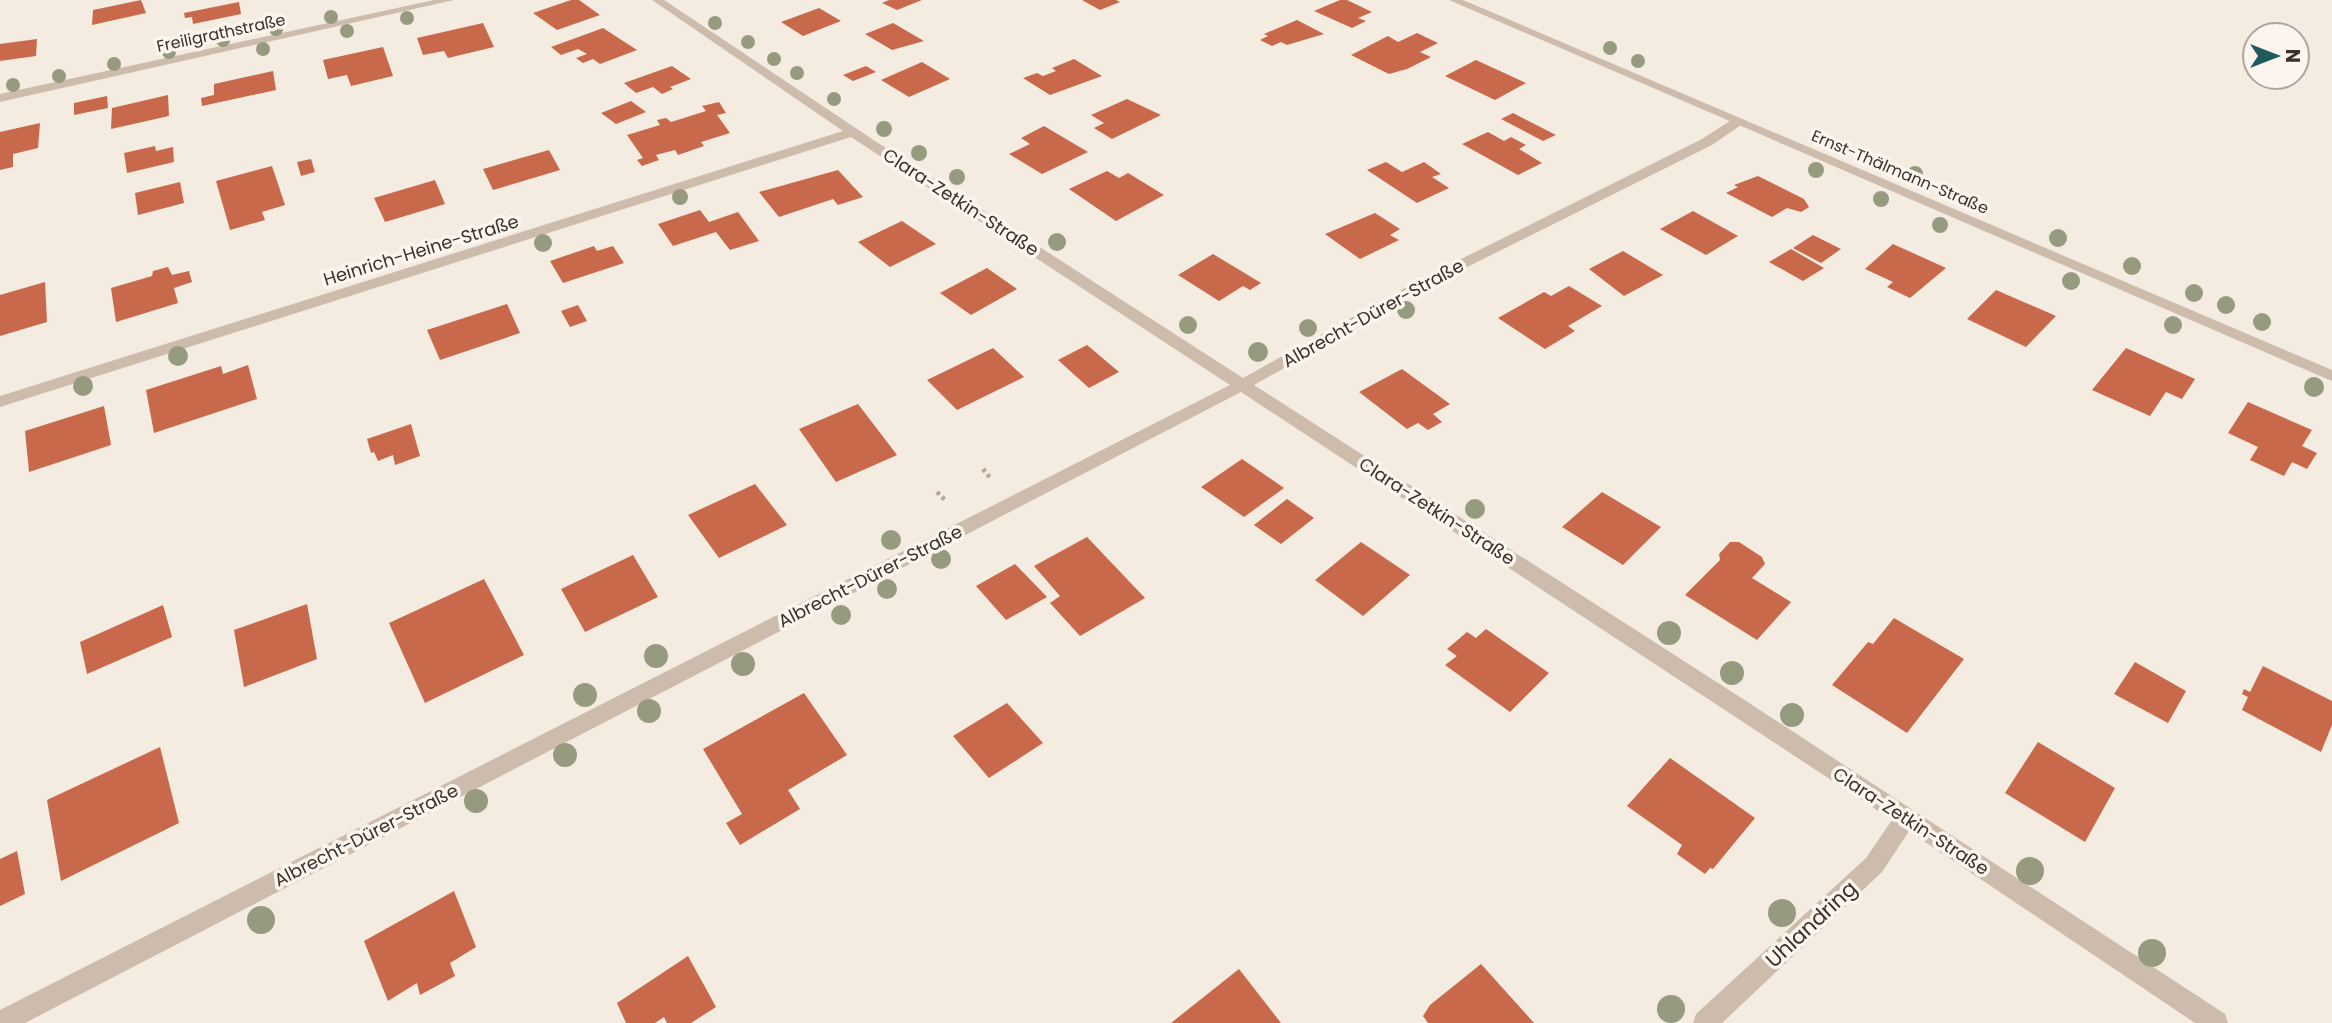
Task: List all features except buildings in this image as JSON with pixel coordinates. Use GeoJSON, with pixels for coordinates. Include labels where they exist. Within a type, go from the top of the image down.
{"type":"FeatureCollection","features":[{"type":"Feature","properties":{"kind":"street","name":"Freiligrathstraße"},"geometry":{"type":"LineString","coordinates":[[0,97],[449,0]]}},
{"type":"Feature","properties":{"kind":"street","name":"Clara-Zetkin-Straße"},"geometry":{"type":"LineString","coordinates":[[657,0],[852,132],[1906,817],[2216,1023]]}},
{"type":"Feature","properties":{"kind":"street","name":"Ernst-Thälmann-Straße"},"geometry":{"type":"LineString","coordinates":[[1454,0],[2332,376]]}},
{"type":"Feature","properties":{"kind":"street","name":"Albrecht-Dürer-Straße"},"geometry":{"type":"LineString","coordinates":[[0,1023],[1242,384],[1428,281],[1707,142],[1737,122]]}},
{"type":"Feature","properties":{"kind":"street","name":"Heinrich-Heine-Straße"},"geometry":{"type":"LineString","coordinates":[[0,402],[831,141],[852,132]]}},
{"type":"Feature","properties":{"kind":"street","name":"Uhlandring"},"geometry":{"type":"LineString","coordinates":[[1705,1023],[1874,865],[1906,817]]}}]}
